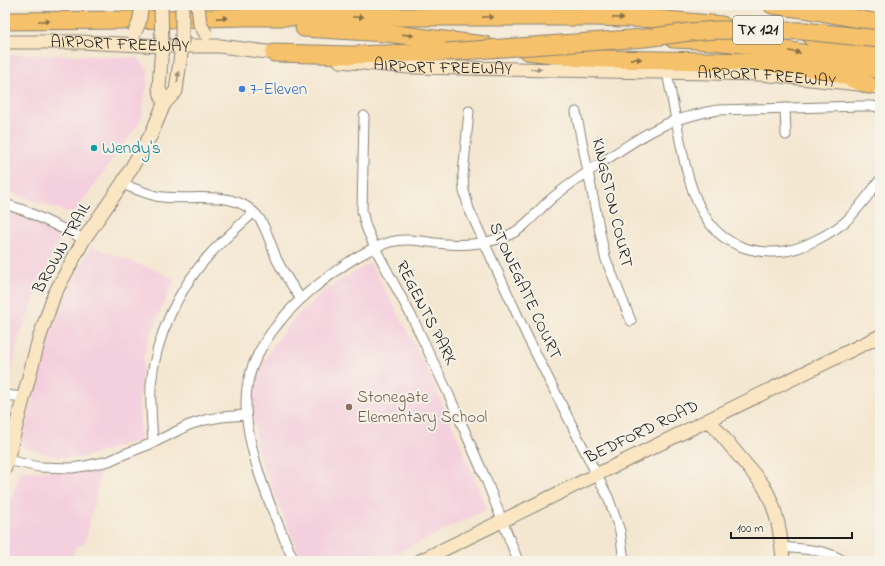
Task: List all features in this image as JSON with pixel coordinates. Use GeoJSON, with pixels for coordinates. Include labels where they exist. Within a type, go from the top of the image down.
{"type":"FeatureCollection","features":[{"type":"Feature","properties":{"kind":"highway"},"geometry":{"type":"LineString","coordinates":[[772,5],[804,9],[880,23]]}},
{"type":"Feature","properties":{"kind":"highway"},"geometry":{"type":"LineString","coordinates":[[246,17],[271,26],[386,33],[583,58],[760,62],[785,64],[840,74],[875,87]]}},
{"type":"Feature","properties":{"kind":"highway","name":"AIRPORT FREEWAY"},"geometry":{"type":"LineString","coordinates":[[5,21],[246,17],[594,17],[655,19],[715,24],[784,33],[880,53]]}},
{"type":"Feature","properties":{"kind":"highway"},"geometry":{"type":"LineString","coordinates":[[274,53],[352,55],[446,52],[646,38],[710,31],[775,30],[834,33],[880,39]]}},
{"type":"Feature","properties":{"kind":"highway"},"geometry":{"type":"LineString","coordinates":[[646,38],[688,39],[758,46],[800,53],[880,70]]}},
{"type":"Feature","properties":{"kind":"main road"},"geometry":{"type":"LineString","coordinates":[[118,45],[128,40],[140,24],[142,5]]}},
{"type":"Feature","properties":{"kind":"main road"},"geometry":{"type":"LineString","coordinates":[[161,5],[162,46],[159,88],[164,104]]}},
{"type":"Feature","properties":{"kind":"main road","name":"BROWN TRAIL"},"geometry":{"type":"LineString","coordinates":[[6,464],[39,339],[54,295],[84,239],[122,184],[151,135],[164,104],[176,91],[182,46],[182,5]]}},
{"type":"Feature","properties":{"kind":"main road"},"geometry":{"type":"LineString","coordinates":[[198,5],[200,24],[206,34],[220,46]]}},
{"type":"Feature","properties":{"kind":"main road","name":"AIRPORT FREEWAY"},"geometry":{"type":"LineString","coordinates":[[5,42],[79,42],[118,45],[220,46],[352,63],[409,67],[760,74],[875,87]]}},
{"type":"Feature","properties":{"kind":"main road","name":"BEDFORD ROAD"},"geometry":{"type":"LineString","coordinates":[[420,561],[880,336]]}},
{"type":"Feature","properties":{"kind":"main road"},"geometry":{"type":"LineString","coordinates":[[710,420],[763,485],[770,496],[776,515],[783,561]]}},
{"type":"Feature","properties":{"kind":"street"},"geometry":{"type":"LineString","coordinates":[[667,72],[684,159],[694,194],[707,220],[727,240],[744,248],[765,252],[786,251],[797,248],[817,239],[845,221],[864,201],[880,180]]}},
{"type":"Feature","properties":{"kind":"street"},"geometry":{"type":"LineString","coordinates":[[294,561],[263,485],[248,434],[246,415],[247,383],[252,367],[271,332],[301,299],[318,285],[356,257],[375,248],[400,240],[449,245],[466,244],[484,242],[501,238],[513,233],[550,200],[588,172],[628,145],[676,120],[719,110],[860,106],[873,106],[880,108]]}},
{"type":"Feature","properties":{"kind":"street"},"geometry":{"type":"LineString","coordinates":[[785,108],[786,136]]}},
{"type":"Feature","properties":{"kind":"street","name":"STONEGATE COURT"},"geometry":{"type":"LineString","coordinates":[[469,111],[463,175],[464,191],[470,209],[527,336],[608,497],[620,531],[624,561]]}},
{"type":"Feature","properties":{"kind":"street","name":"KINGSTON COURT"},"geometry":{"type":"LineString","coordinates":[[576,112],[605,257],[631,321]]}},
{"type":"Feature","properties":{"kind":"street","name":"REGENTS PARK"},"geometry":{"type":"LineString","coordinates":[[364,116],[362,211],[366,227],[375,248],[413,319],[449,394],[518,561]]}},
{"type":"Feature","properties":{"kind":"street"},"geometry":{"type":"LineString","coordinates":[[122,184],[156,196],[220,198],[241,203],[261,221],[287,280],[301,299]]}},
{"type":"Feature","properties":{"kind":"street"},"geometry":{"type":"LineString","coordinates":[[5,204],[26,211],[84,239]]}},
{"type":"Feature","properties":{"kind":"street"},"geometry":{"type":"LineString","coordinates":[[153,443],[151,383],[161,337],[168,319],[182,290],[198,267],[211,252],[253,213]]}},
{"type":"Feature","properties":{"kind":"street"},"geometry":{"type":"LineString","coordinates":[[5,395],[23,397]]}},
{"type":"Feature","properties":{"kind":"street"},"geometry":{"type":"LineString","coordinates":[[6,464],[72,468],[109,462],[153,443],[189,425],[222,417],[246,415]]}},
{"type":"Feature","properties":{"kind":"street"},"geometry":{"type":"LineString","coordinates":[[782,547],[816,551],[836,556],[843,561]]}},
{"type":"Feature","properties":{"kind":"shaded area"},"geometry":{"type":"Polygon","coordinates":[[[5,54],[137,58],[149,71],[141,120],[75,212],[67,212],[5,191],[5,54]]]}},
{"type":"Feature","properties":{"kind":"shaded area"},"geometry":{"type":"Polygon","coordinates":[[[5,212],[24,218],[62,236],[50,260],[20,335],[8,383],[5,382],[5,212]]]}},
{"type":"Feature","properties":{"kind":"shaded area"},"geometry":{"type":"Polygon","coordinates":[[[91,246],[175,278],[149,338],[144,356],[139,401],[141,440],[81,458],[59,457],[21,447],[39,371],[51,329],[67,292],[91,246]]]}},
{"type":"Feature","properties":{"kind":"shaded area","name":"Stonegate Elementary School"},"geometry":{"type":"Polygon","coordinates":[[[370,263],[399,315],[430,376],[487,509],[381,561],[302,561],[258,451],[254,422],[253,393],[260,369],[273,346],[293,319],[325,290],[370,263]]]}},
{"type":"Feature","properties":{"kind":"shaded area"},"geometry":{"type":"Polygon","coordinates":[[[19,471],[101,472],[85,543],[76,547],[72,561],[5,561],[5,527],[19,471]]]}},
{"type":"Feature","properties":{"kind":"place","name":"7-Eleven"},"geometry":{"type":"Point","coordinates":[242,89]}},
{"type":"Feature","properties":{"kind":"place","name":"Wendy's"},"geometry":{"type":"Point","coordinates":[94,148]}},
{"type":"Feature","properties":{"kind":"place","name":"Stonegate Elementary School"},"geometry":{"type":"Point","coordinates":[349,407]}}]}
